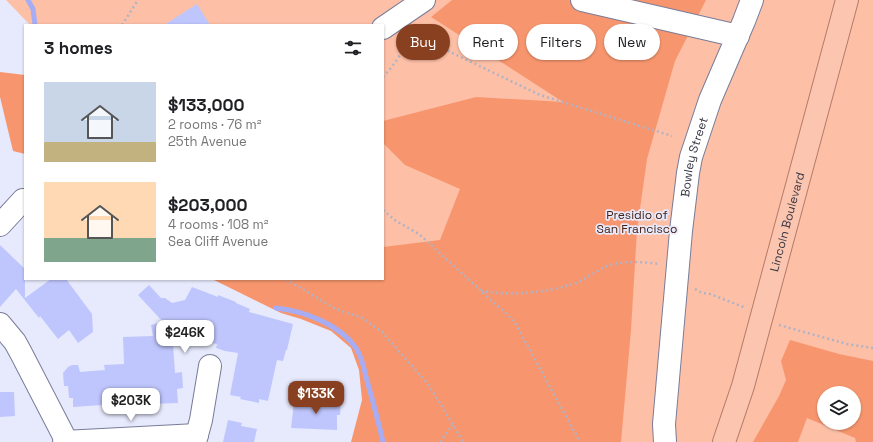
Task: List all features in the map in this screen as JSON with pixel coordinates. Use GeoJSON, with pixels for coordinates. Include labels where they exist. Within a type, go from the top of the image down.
{"type":"FeatureCollection","features":[{"type":"Feature","properties":{"kind":"main road","name":"Lincoln Boulevard"},"geometry":{"type":"LineString","coordinates":[[724,442],[739,400],[847,0]]}},
{"type":"Feature","properties":{"kind":"street"},"geometry":{"type":"LineString","coordinates":[[582,0],[738,36]]}},
{"type":"Feature","properties":{"kind":"street","name":"Bowley Street"},"geometry":{"type":"LineString","coordinates":[[665,442],[664,424],[686,188],[691,157],[710,100],[752,0]]}},
{"type":"Feature","properties":{"kind":"street"},"geometry":{"type":"LineString","coordinates":[[385,27],[418,4]]}},
{"type":"Feature","properties":{"kind":"street"},"geometry":{"type":"LineString","coordinates":[[0,225],[23,200]]}},
{"type":"Feature","properties":{"kind":"street"},"geometry":{"type":"LineString","coordinates":[[0,324],[15,342],[65,442],[196,439],[201,420],[210,366]]}},
{"type":"Feature","properties":{"kind":"path"},"geometry":{"type":"LineString","coordinates":[[123,24],[138,0]]}},
{"type":"Feature","properties":{"kind":"path"},"geometry":{"type":"LineString","coordinates":[[384,75],[407,44],[418,4]]}},
{"type":"Feature","properties":{"kind":"path"},"geometry":{"type":"LineString","coordinates":[[418,4],[418,32],[444,49],[540,95],[672,136]]}},
{"type":"Feature","properties":{"kind":"path"},"geometry":{"type":"LineString","coordinates":[[384,211],[396,221],[419,234],[514,321],[580,442]]}},
{"type":"Feature","properties":{"kind":"path"},"geometry":{"type":"LineString","coordinates":[[481,291],[504,294],[561,287],[583,280],[607,266],[617,264],[655,263],[678,274],[702,293],[710,294],[747,308],[778,325],[847,344],[873,348]]}},
{"type":"Feature","properties":{"kind":"path"},"geometry":{"type":"LineString","coordinates":[[288,280],[332,307],[346,314],[361,317],[382,332],[427,383],[463,442]]}},
{"type":"Feature","properties":{"kind":"path"},"geometry":{"type":"LineString","coordinates":[[440,442],[453,424]]}},
{"type":"Feature","properties":{"kind":"green space","name":"Presidio of San Francisco"},"geometry":{"type":"Polygon","coordinates":[[[6,0],[873,0],[873,442],[379,442],[384,280],[384,24],[29,24],[6,0]]]}},
{"type":"Feature","properties":{"kind":"green space"},"geometry":{"type":"Polygon","coordinates":[[[452,0],[706,0],[675,61],[647,159],[637,230],[631,330],[621,442],[351,442],[362,400],[359,370],[351,348],[331,331],[281,313],[214,280],[384,280],[384,247],[440,240],[460,189],[405,165],[384,144],[384,121],[476,97],[563,102],[498,60],[518,60],[518,24],[458,24],[458,34],[450,29],[450,24],[442,24],[431,17],[452,0]]]}},
{"type":"Feature","properties":{"kind":"green space"},"geometry":{"type":"Polygon","coordinates":[[[0,72],[24,75],[24,154],[13,151],[0,97],[0,72]]]}},
{"type":"Feature","properties":{"kind":"green space"},"geometry":{"type":"Polygon","coordinates":[[[790,340],[839,354],[873,361],[873,442],[856,442],[855,438],[836,430],[861,430],[861,386],[817,386],[817,422],[807,418],[798,442],[753,442],[779,396],[786,380],[781,361],[790,340]]]}},
{"type":"Feature","properties":{"kind":"building"},"geometry":{"type":"Polygon","coordinates":[[[197,4],[209,24],[166,24],[197,4]]]}},
{"type":"Feature","properties":{"kind":"building"},"geometry":{"type":"Polygon","coordinates":[[[0,245],[24,268],[25,298],[50,280],[67,280],[92,314],[93,332],[78,343],[69,330],[58,339],[16,289],[0,307],[0,245]]]}},
{"type":"Feature","properties":{"kind":"building"},"geometry":{"type":"Polygon","coordinates":[[[149,285],[161,298],[165,298],[172,303],[185,300],[192,287],[236,302],[250,309],[249,312],[293,324],[283,361],[277,360],[268,401],[259,399],[259,403],[230,395],[238,353],[216,348],[217,344],[206,342],[205,337],[173,344],[175,373],[182,372],[183,388],[177,389],[178,403],[152,404],[145,411],[134,407],[103,408],[102,405],[73,407],[73,398],[69,398],[68,386],[64,386],[63,373],[68,367],[78,365],[80,372],[105,370],[104,365],[124,364],[123,337],[153,336],[151,325],[163,322],[138,295],[149,285]]]}},
{"type":"Feature","properties":{"kind":"building"},"geometry":{"type":"Polygon","coordinates":[[[0,392],[14,392],[15,416],[0,417],[0,392]]]}},
{"type":"Feature","properties":{"kind":"building"},"geometry":{"type":"Polygon","coordinates":[[[296,400],[306,402],[306,400],[341,401],[340,415],[337,415],[337,430],[291,428],[294,402],[296,402],[296,400]]]}},
{"type":"Feature","properties":{"kind":"building"},"geometry":{"type":"Polygon","coordinates":[[[228,420],[242,423],[241,426],[257,429],[254,442],[223,442],[228,420]]]}},
{"type":"Feature","properties":{"kind":"waterway"},"geometry":{"type":"LineString","coordinates":[[28,0],[33,9],[35,24]]}},
{"type":"Feature","properties":{"kind":"waterway"},"geometry":{"type":"LineString","coordinates":[[276,308],[298,312],[320,320],[340,332],[356,348],[363,366],[383,442]]}}]}
